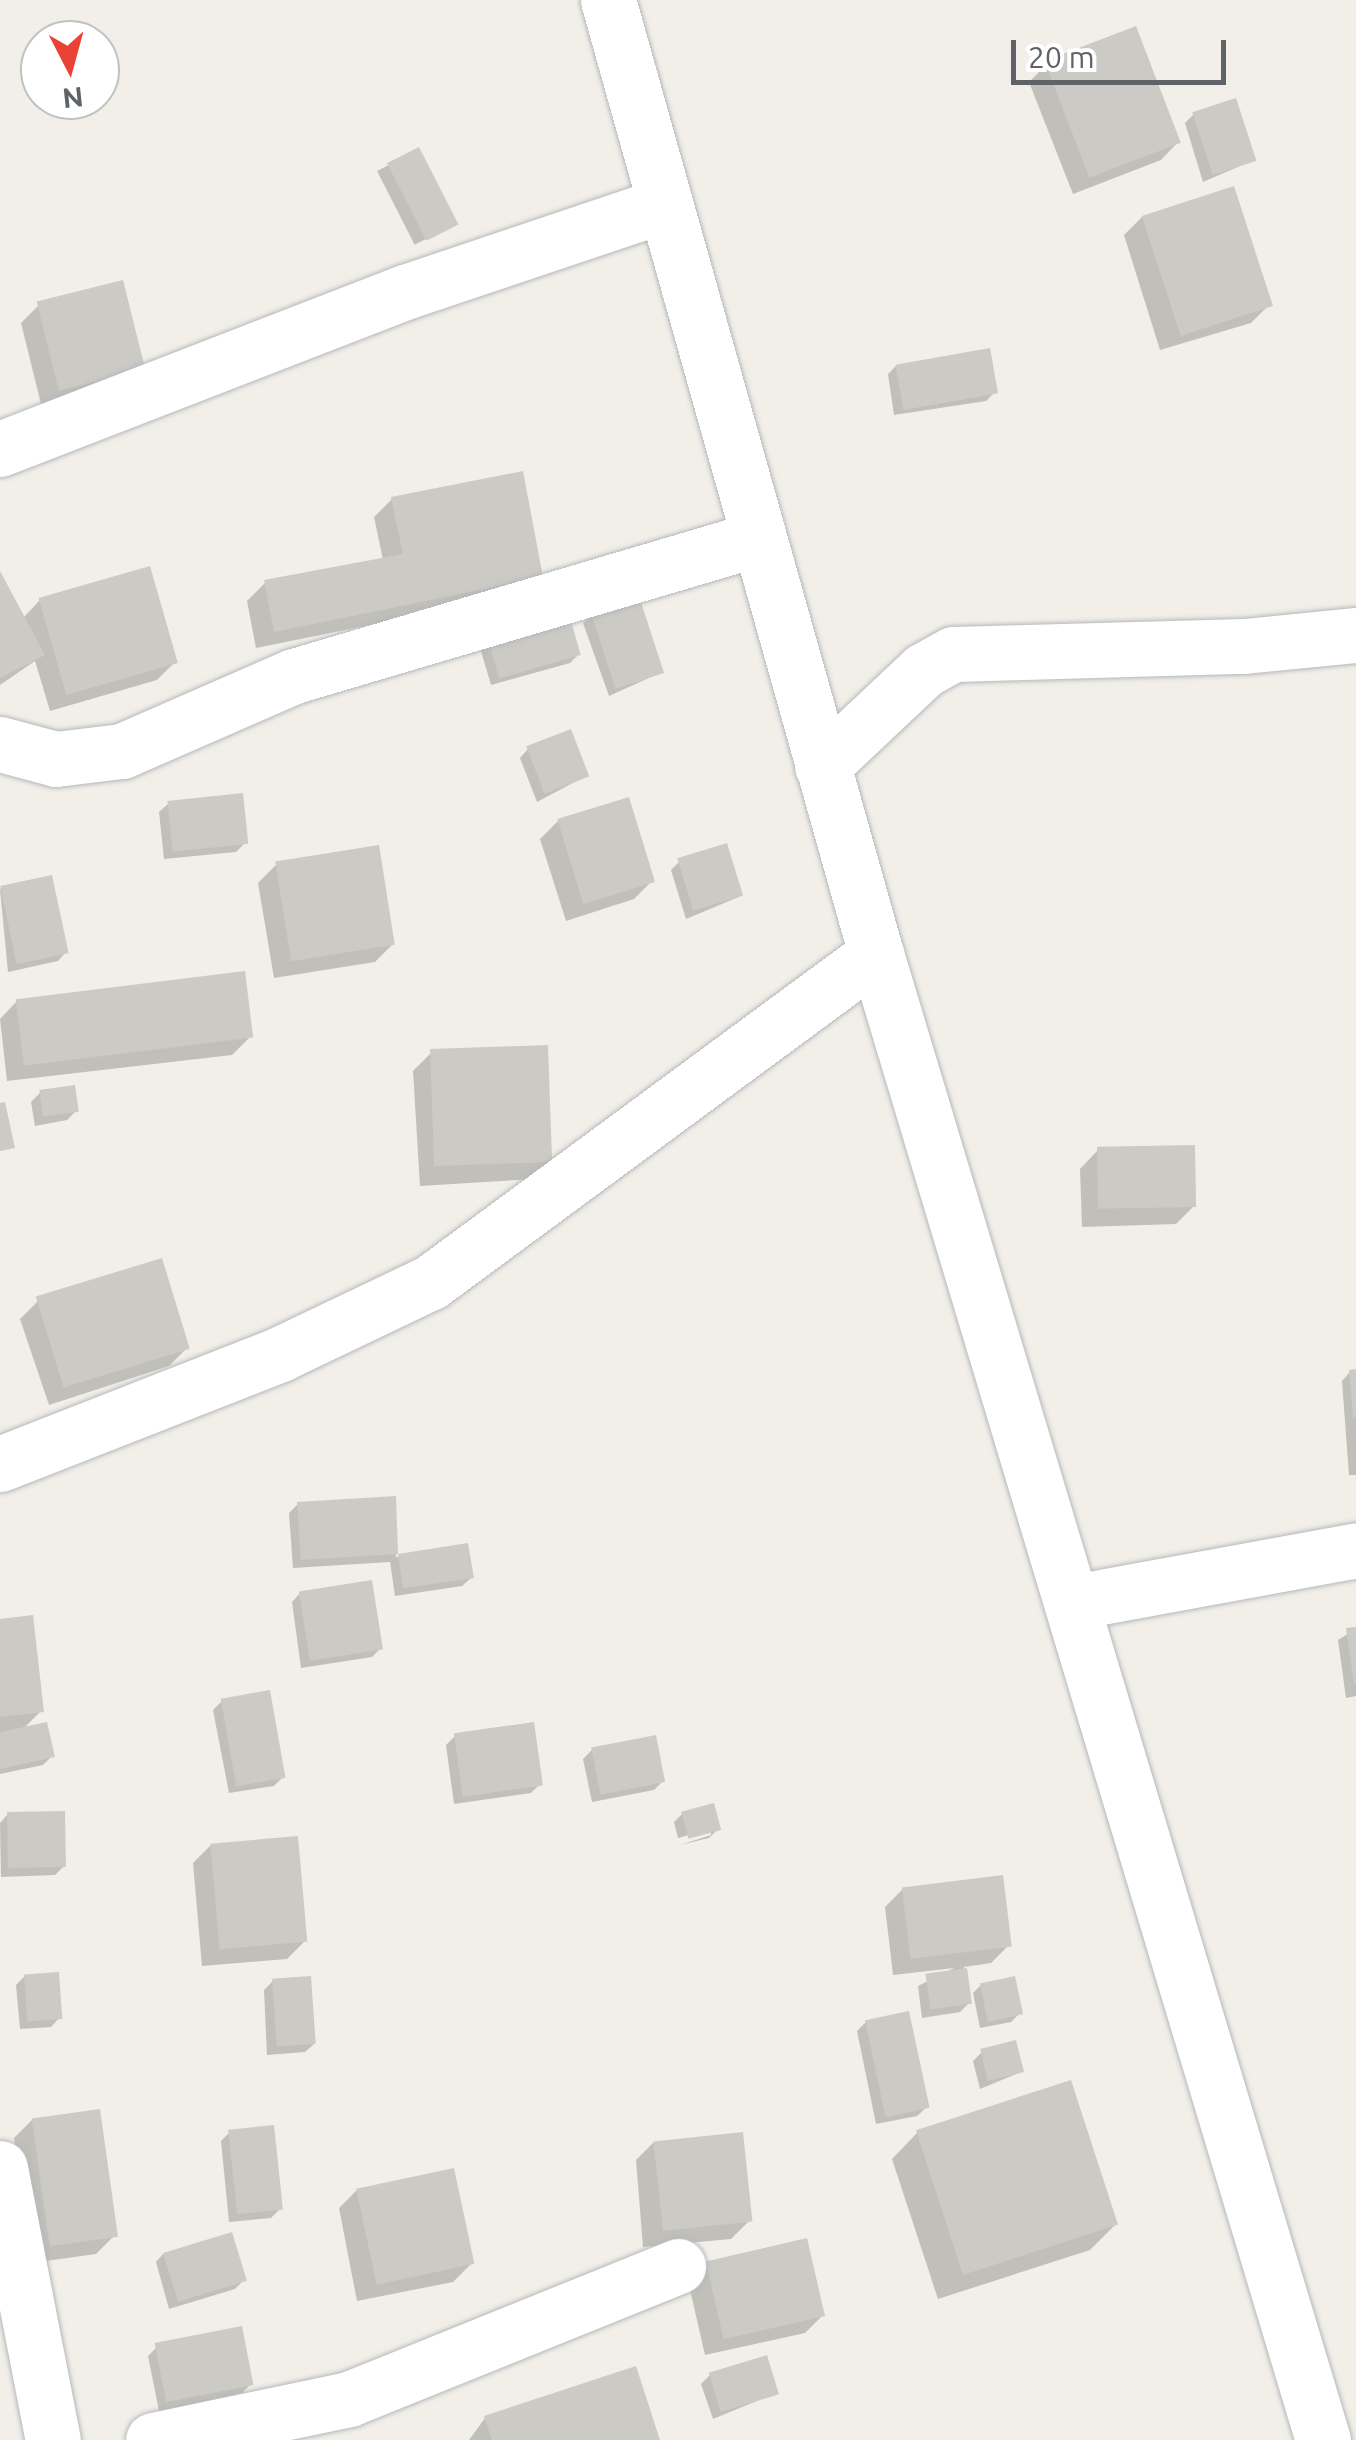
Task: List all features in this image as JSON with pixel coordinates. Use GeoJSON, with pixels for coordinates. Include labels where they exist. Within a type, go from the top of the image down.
{"type":"FeatureCollection","features":[{"type":"Feature","properties":{"kind":"street"},"geometry":{"type":"LineString","coordinates":[[608,0],[662,206],[876,954],[1324,2440]]}},
{"type":"Feature","properties":{"kind":"street"},"geometry":{"type":"LineString","coordinates":[[0,449],[405,292],[662,206]]}},
{"type":"Feature","properties":{"kind":"street"},"geometry":{"type":"LineString","coordinates":[[0,744],[56,759],[122,751],[294,676],[757,540]]}},
{"type":"Feature","properties":{"kind":"street"},"geometry":{"type":"LineString","coordinates":[[822,766],[924,670],[953,654],[1244,646],[1356,635]]}},
{"type":"Feature","properties":{"kind":"street"},"geometry":{"type":"LineString","coordinates":[[0,1464],[280,1354],[431,1282],[876,954]]}},
{"type":"Feature","properties":{"kind":"street"},"geometry":{"type":"LineString","coordinates":[[1074,1602],[1356,1550]]}},
{"type":"Feature","properties":{"kind":"street"},"geometry":{"type":"LineString","coordinates":[[0,2168],[53,2440]]}},
{"type":"Feature","properties":{"kind":"street"},"geometry":{"type":"LineString","coordinates":[[153,2440],[349,2399],[678,2266]]}},
{"type":"Feature","properties":{"kind":"building"},"geometry":{"type":"Polygon","coordinates":[[[1136,26],[1181,143],[1089,178],[1045,61],[1136,26]]]}},
{"type":"Feature","properties":{"kind":"building"},"geometry":{"type":"Polygon","coordinates":[[[1236,98],[1256,161],[1213,175],[1192,112],[1236,98]]]}},
{"type":"Feature","properties":{"kind":"building"},"geometry":{"type":"Polygon","coordinates":[[[419,147],[458,225],[426,241],[387,163],[419,147]]]}},
{"type":"Feature","properties":{"kind":"building"},"geometry":{"type":"Polygon","coordinates":[[[1234,186],[1273,306],[1181,336],[1142,216],[1234,186]]]}},
{"type":"Feature","properties":{"kind":"building"},"geometry":{"type":"Polygon","coordinates":[[[123,280],[145,369],[59,391],[37,302],[123,280]]]}},
{"type":"Feature","properties":{"kind":"building"},"geometry":{"type":"Polygon","coordinates":[[[990,348],[998,393],[903,410],[895,365],[990,348]]]}},
{"type":"Feature","properties":{"kind":"building"},"geometry":{"type":"Polygon","coordinates":[[[523,471],[543,577],[274,632],[264,580],[403,554],[391,497],[523,471]]]}},
{"type":"Feature","properties":{"kind":"building"},"geometry":{"type":"Polygon","coordinates":[[[150,566],[178,663],[66,695],[38,598],[150,566]]]}},
{"type":"Feature","properties":{"kind":"building"},"geometry":{"type":"Polygon","coordinates":[[[0,571],[45,655],[0,678],[0,571]]]}},
{"type":"Feature","properties":{"kind":"building"},"geometry":{"type":"Polygon","coordinates":[[[639,596],[664,673],[616,689],[590,612],[639,596]]]}},
{"type":"Feature","properties":{"kind":"building"},"geometry":{"type":"Polygon","coordinates":[[[567,607],[581,655],[499,678],[485,630],[567,607]]]}},
{"type":"Feature","properties":{"kind":"building"},"geometry":{"type":"Polygon","coordinates":[[[571,729],[589,777],[544,794],[526,746],[571,729]]]}},
{"type":"Feature","properties":{"kind":"building"},"geometry":{"type":"Polygon","coordinates":[[[243,793],[248,844],[173,852],[167,801],[243,793]]]}},
{"type":"Feature","properties":{"kind":"building"},"geometry":{"type":"Polygon","coordinates":[[[629,797],[655,882],[583,904],[557,819],[629,797]]]}},
{"type":"Feature","properties":{"kind":"building"},"geometry":{"type":"Polygon","coordinates":[[[727,843],[743,896],[693,911],[677,858],[727,843]]]}},
{"type":"Feature","properties":{"kind":"building"},"geometry":{"type":"Polygon","coordinates":[[[379,845],[395,945],[291,961],[275,861],[379,845]]]}},
{"type":"Feature","properties":{"kind":"building"},"geometry":{"type":"Polygon","coordinates":[[[52,875],[69,953],[17,964],[0,886],[52,875]]]}},
{"type":"Feature","properties":{"kind":"building"},"geometry":{"type":"Polygon","coordinates":[[[245,971],[253,1038],[24,1066],[16,999],[245,971]]]}},
{"type":"Feature","properties":{"kind":"building"},"geometry":{"type":"Polygon","coordinates":[[[548,1045],[552,1162],[434,1166],[430,1049],[548,1045]]]}},
{"type":"Feature","properties":{"kind":"building"},"geometry":{"type":"Polygon","coordinates":[[[75,1085],[79,1112],[43,1117],[39,1090],[75,1085]]]}},
{"type":"Feature","properties":{"kind":"building"},"geometry":{"type":"Polygon","coordinates":[[[5,1102],[15,1148],[0,1151],[0,1103],[5,1102]]]}},
{"type":"Feature","properties":{"kind":"building"},"geometry":{"type":"Polygon","coordinates":[[[1195,1145],[1196,1207],[1098,1209],[1097,1147],[1195,1145]]]}},
{"type":"Feature","properties":{"kind":"building"},"geometry":{"type":"Polygon","coordinates":[[[162,1258],[190,1349],[64,1387],[36,1297],[162,1258]]]}},
{"type":"Feature","properties":{"kind":"building"},"geometry":{"type":"Polygon","coordinates":[[[1356,1369],[1356,1417],[1353,1417],[1349,1370],[1356,1369]]]}},
{"type":"Feature","properties":{"kind":"building"},"geometry":{"type":"Polygon","coordinates":[[[396,1496],[398,1554],[301,1560],[297,1502],[396,1496]]]}},
{"type":"Feature","properties":{"kind":"building"},"geometry":{"type":"Polygon","coordinates":[[[468,1543],[474,1578],[403,1588],[398,1554],[468,1543]]]}},
{"type":"Feature","properties":{"kind":"building"},"geometry":{"type":"Polygon","coordinates":[[[372,1580],[383,1649],[310,1661],[299,1592],[372,1580]]]}},
{"type":"Feature","properties":{"kind":"building"},"geometry":{"type":"Polygon","coordinates":[[[33,1615],[44,1712],[0,1717],[0,1619],[33,1615]]]}},
{"type":"Feature","properties":{"kind":"building"},"geometry":{"type":"Polygon","coordinates":[[[1356,1627],[1356,1683],[1354,1684],[1346,1628],[1356,1627]]]}},
{"type":"Feature","properties":{"kind":"building"},"geometry":{"type":"Polygon","coordinates":[[[270,1690],[285,1778],[236,1786],[221,1699],[270,1690]]]}},
{"type":"Feature","properties":{"kind":"building"},"geometry":{"type":"Polygon","coordinates":[[[47,1722],[55,1757],[0,1769],[0,1732],[47,1722]]]}},
{"type":"Feature","properties":{"kind":"building"},"geometry":{"type":"Polygon","coordinates":[[[534,1722],[543,1785],[463,1797],[454,1733],[534,1722]]]}},
{"type":"Feature","properties":{"kind":"building"},"geometry":{"type":"Polygon","coordinates":[[[656,1735],[665,1782],[600,1795],[591,1748],[656,1735]]]}},
{"type":"Feature","properties":{"kind":"building"},"geometry":{"type":"Polygon","coordinates":[[[714,1803],[721,1830],[688,1839],[681,1812],[714,1803]]]}},
{"type":"Feature","properties":{"kind":"building"},"geometry":{"type":"Polygon","coordinates":[[[65,1811],[66,1867],[8,1868],[7,1812],[65,1811]]]}},
{"type":"Feature","properties":{"kind":"building"},"geometry":{"type":"Polygon","coordinates":[[[298,1836],[307,1942],[220,1949],[210,1844],[298,1836]]]}},
{"type":"Feature","properties":{"kind":"building"},"geometry":{"type":"Polygon","coordinates":[[[1003,1875],[1012,1946],[911,1959],[902,1887],[1003,1875]]]}},
{"type":"Feature","properties":{"kind":"building"},"geometry":{"type":"Polygon","coordinates":[[[967,1968],[972,2004],[930,2009],[925,1974],[967,1968]]]}},
{"type":"Feature","properties":{"kind":"building"},"geometry":{"type":"Polygon","coordinates":[[[59,1972],[62,2019],[27,2021],[24,1974],[59,1972]]]}},
{"type":"Feature","properties":{"kind":"building"},"geometry":{"type":"Polygon","coordinates":[[[311,1976],[316,2044],[277,2047],[272,1979],[311,1976]]]}},
{"type":"Feature","properties":{"kind":"building"},"geometry":{"type":"Polygon","coordinates":[[[1015,1976],[1023,2014],[988,2022],[980,1983],[1015,1976]]]}},
{"type":"Feature","properties":{"kind":"building"},"geometry":{"type":"Polygon","coordinates":[[[909,2011],[930,2108],[886,2117],[865,2020],[909,2011]]]}},
{"type":"Feature","properties":{"kind":"building"},"geometry":{"type":"Polygon","coordinates":[[[1016,2040],[1024,2072],[988,2081],[980,2049],[1016,2040]]]}},
{"type":"Feature","properties":{"kind":"building"},"geometry":{"type":"Polygon","coordinates":[[[1071,2080],[1118,2225],[963,2275],[916,2130],[1071,2080]]]}},
{"type":"Feature","properties":{"kind":"building"},"geometry":{"type":"Polygon","coordinates":[[[100,2109],[118,2237],[50,2246],[32,2119],[100,2109]]]}},
{"type":"Feature","properties":{"kind":"building"},"geometry":{"type":"Polygon","coordinates":[[[274,2125],[283,2210],[237,2214],[228,2130],[274,2125]]]}},
{"type":"Feature","properties":{"kind":"building"},"geometry":{"type":"Polygon","coordinates":[[[743,2132],[752,2222],[663,2231],[653,2141],[743,2132]]]}},
{"type":"Feature","properties":{"kind":"building"},"geometry":{"type":"Polygon","coordinates":[[[454,2168],[474,2264],[377,2285],[356,2189],[454,2168]]]}},
{"type":"Feature","properties":{"kind":"building"},"geometry":{"type":"Polygon","coordinates":[[[232,2232],[247,2281],[178,2302],[163,2253],[232,2232]]]}},
{"type":"Feature","properties":{"kind":"building"},"geometry":{"type":"Polygon","coordinates":[[[807,2238],[825,2316],[724,2339],[706,2261],[807,2238]]]}},
{"type":"Feature","properties":{"kind":"building"},"geometry":{"type":"Polygon","coordinates":[[[242,2326],[253,2385],[166,2402],[155,2343],[242,2326]]]}},
{"type":"Feature","properties":{"kind":"building"},"geometry":{"type":"Polygon","coordinates":[[[767,2355],[779,2394],[721,2412],[709,2373],[767,2355]]]}},
{"type":"Feature","properties":{"kind":"building"},"geometry":{"type":"Polygon","coordinates":[[[636,2366],[660,2440],[492,2440],[484,2416],[636,2366]]]}}]}
